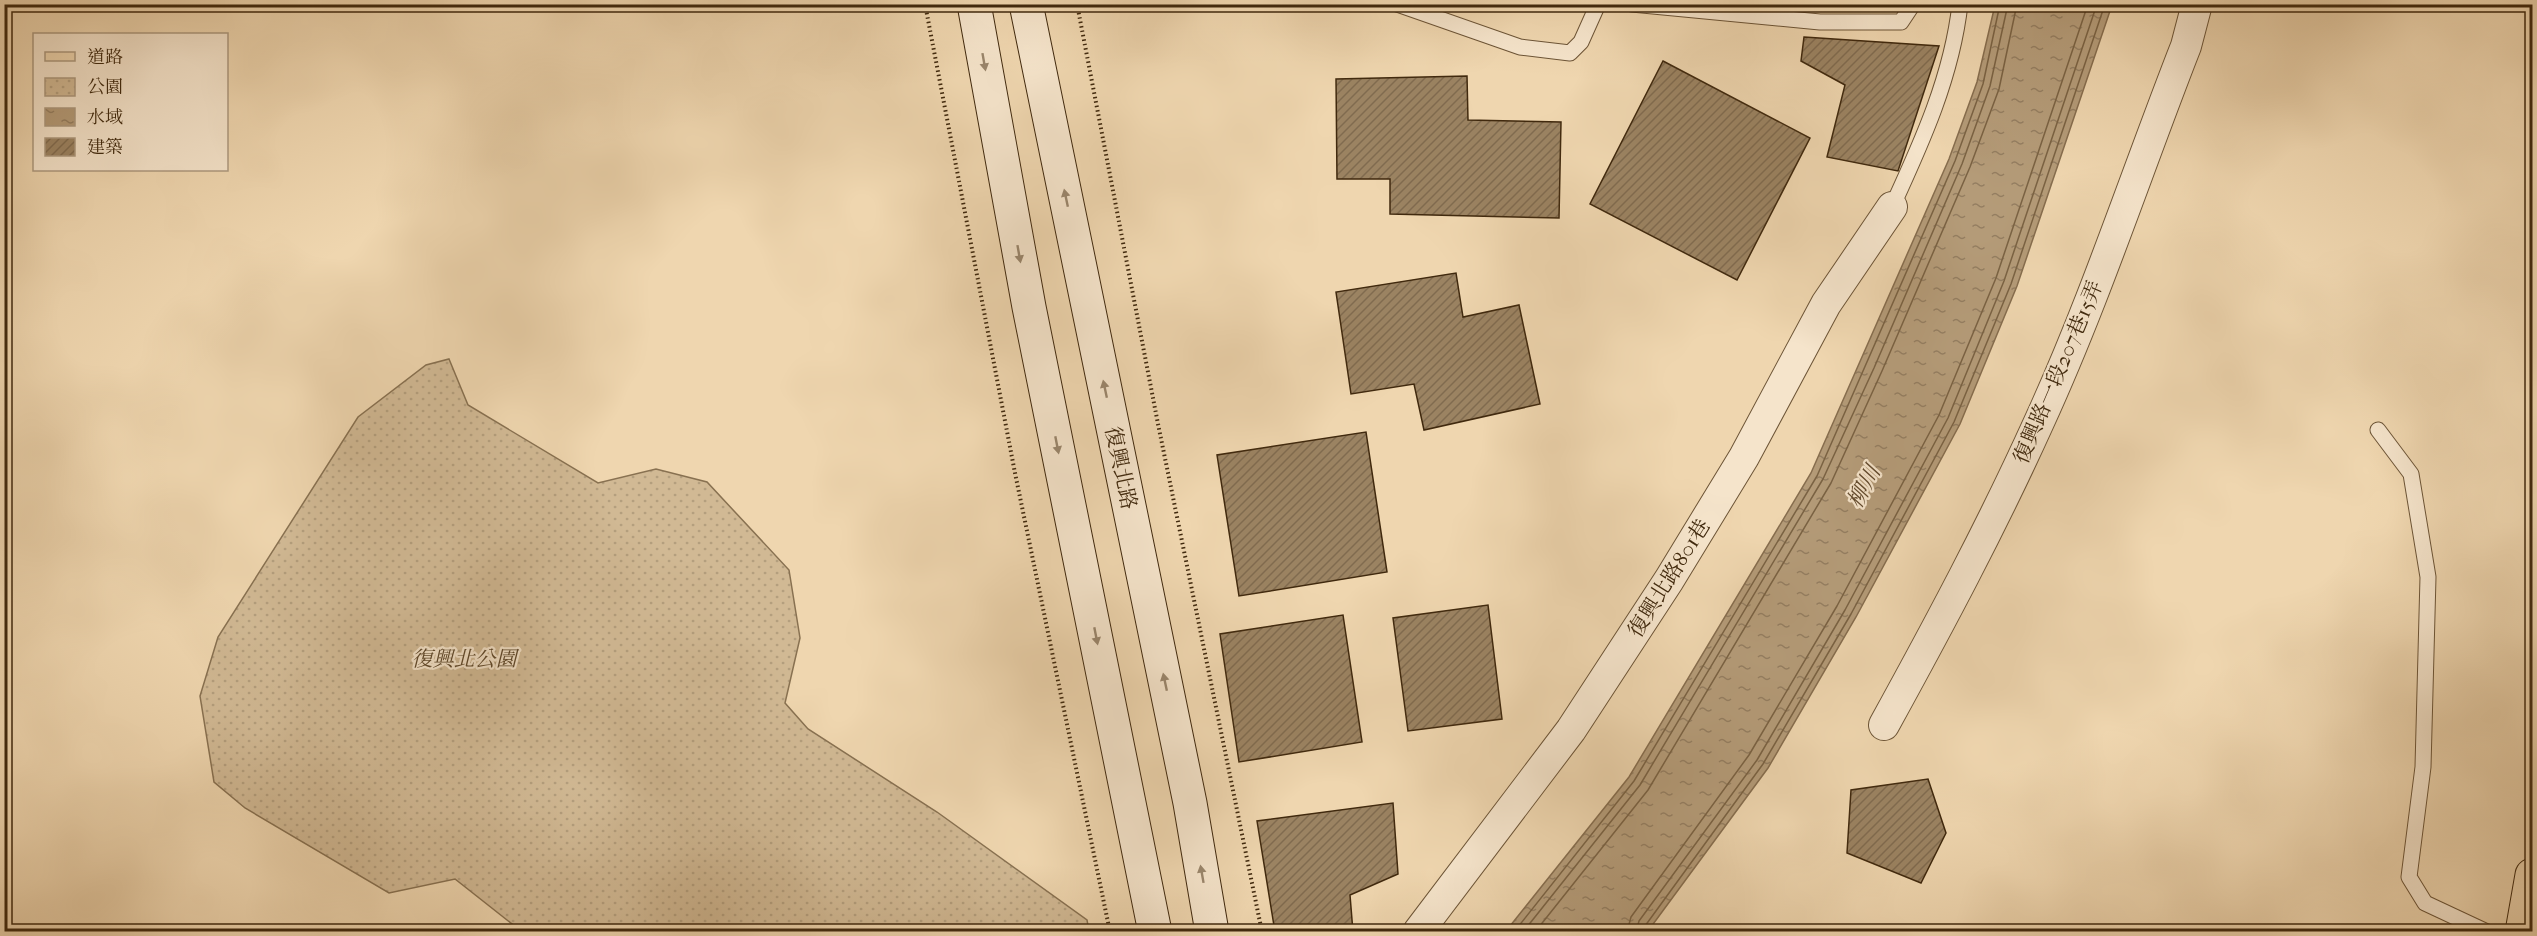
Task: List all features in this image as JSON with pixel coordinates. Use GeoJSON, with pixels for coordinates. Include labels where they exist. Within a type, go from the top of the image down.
{"type":"FeatureCollection","features":[{"type":"Feature","properties":{"kind":"main road"},"geometry":{"type":"LineString","coordinates":[[2522,932],[2532,875]]}},
{"type":"Feature","properties":{"kind":"street"},"geometry":{"type":"LineString","coordinates":[[974,4],[1029,307],[1155,932]]}},
{"type":"Feature","properties":{"kind":"street","name":"復興北路"},"geometry":{"type":"LineString","coordinates":[[1026,4],[1188,792],[1212,932]]}},
{"type":"Feature","properties":{"kind":"street","name":"復興路一段207巷15弄"},"geometry":{"type":"LineString","coordinates":[[1884,725],[1981,547],[2040,421],[2084,318],[2186,46],[2197,4]]}},
{"type":"Feature","properties":{"kind":"street","name":"復興北路801巷"},"geometry":{"type":"LineString","coordinates":[[1418,932],[1578,720],[1669,580],[1744,457],[1826,303],[1892,207]]}},
{"type":"Feature","properties":{"kind":"lane"},"geometry":{"type":"LineString","coordinates":[[1397,4],[1520,47],[1570,53],[1581,42],[1598,4]]}},
{"type":"Feature","properties":{"kind":"lane"},"geometry":{"type":"LineString","coordinates":[[1632,4],[1820,22],[1901,22],[1913,4]]}},
{"type":"Feature","properties":{"kind":"lane"},"geometry":{"type":"LineString","coordinates":[[1892,207],[1925,135],[1956,38],[1960,4]]}},
{"type":"Feature","properties":{"kind":"lane"},"geometry":{"type":"LineString","coordinates":[[2378,430],[2411,474],[2428,577],[2423,766],[2409,878],[2425,903],[2487,932]]}},
{"type":"Feature","properties":{"kind":"path"},"geometry":{"type":"LineString","coordinates":[[924,4],[1017,485],[1110,932]]}},
{"type":"Feature","properties":{"kind":"path"},"geometry":{"type":"LineString","coordinates":[[1077,4],[1158,424],[1262,932]]}},
{"type":"Feature","properties":{"kind":"green space","name":"復興北公園"},"geometry":{"type":"Polygon","coordinates":[[[449,359],[468,405],[598,483],[656,469],[707,482],[789,570],[800,638],[785,703],[808,729],[937,812],[1087,920],[1089,931],[521,931],[455,879],[389,893],[245,808],[214,782],[200,696],[218,637],[358,417],[426,365],[449,359]]]}},
{"type":"Feature","properties":{"kind":"water","name":"柳川"},"geometry":{"type":"Polygon","coordinates":[[[1995,5],[2112,5],[2017,286],[1960,424],[1856,617],[1768,768],[1648,931],[1506,931],[1629,777],[1811,473],[1949,159],[1977,82],[1995,5]]]}},
{"type":"Feature","properties":{"kind":"building"},"geometry":{"type":"Polygon","coordinates":[[[1804,37],[1939,46],[1898,171],[1827,157],[1845,85],[1801,61],[1804,37]]]}},
{"type":"Feature","properties":{"kind":"building"},"geometry":{"type":"Polygon","coordinates":[[[1663,61],[1810,138],[1737,280],[1590,204],[1663,61]]]}},
{"type":"Feature","properties":{"kind":"building"},"geometry":{"type":"Polygon","coordinates":[[[1467,76],[1468,120],[1561,122],[1559,218],[1390,214],[1390,179],[1337,179],[1336,79],[1467,76]]]}},
{"type":"Feature","properties":{"kind":"building"},"geometry":{"type":"Polygon","coordinates":[[[1456,273],[1463,317],[1519,305],[1540,404],[1424,430],[1414,384],[1351,394],[1336,292],[1456,273]]]}},
{"type":"Feature","properties":{"kind":"building"},"geometry":{"type":"Polygon","coordinates":[[[1366,432],[1387,572],[1239,596],[1217,455],[1366,432]]]}},
{"type":"Feature","properties":{"kind":"building"},"geometry":{"type":"Polygon","coordinates":[[[1488,605],[1502,719],[1408,731],[1393,618],[1488,605]]]}},
{"type":"Feature","properties":{"kind":"building"},"geometry":{"type":"Polygon","coordinates":[[[1343,615],[1362,742],[1239,762],[1220,634],[1343,615]]]}},
{"type":"Feature","properties":{"kind":"building"},"geometry":{"type":"Polygon","coordinates":[[[1928,779],[1946,833],[1921,883],[1847,853],[1851,790],[1928,779]]]}},
{"type":"Feature","properties":{"kind":"building"},"geometry":{"type":"Polygon","coordinates":[[[1393,803],[1398,874],[1350,895],[1353,932],[1275,932],[1257,821],[1393,803]]]}}]}
